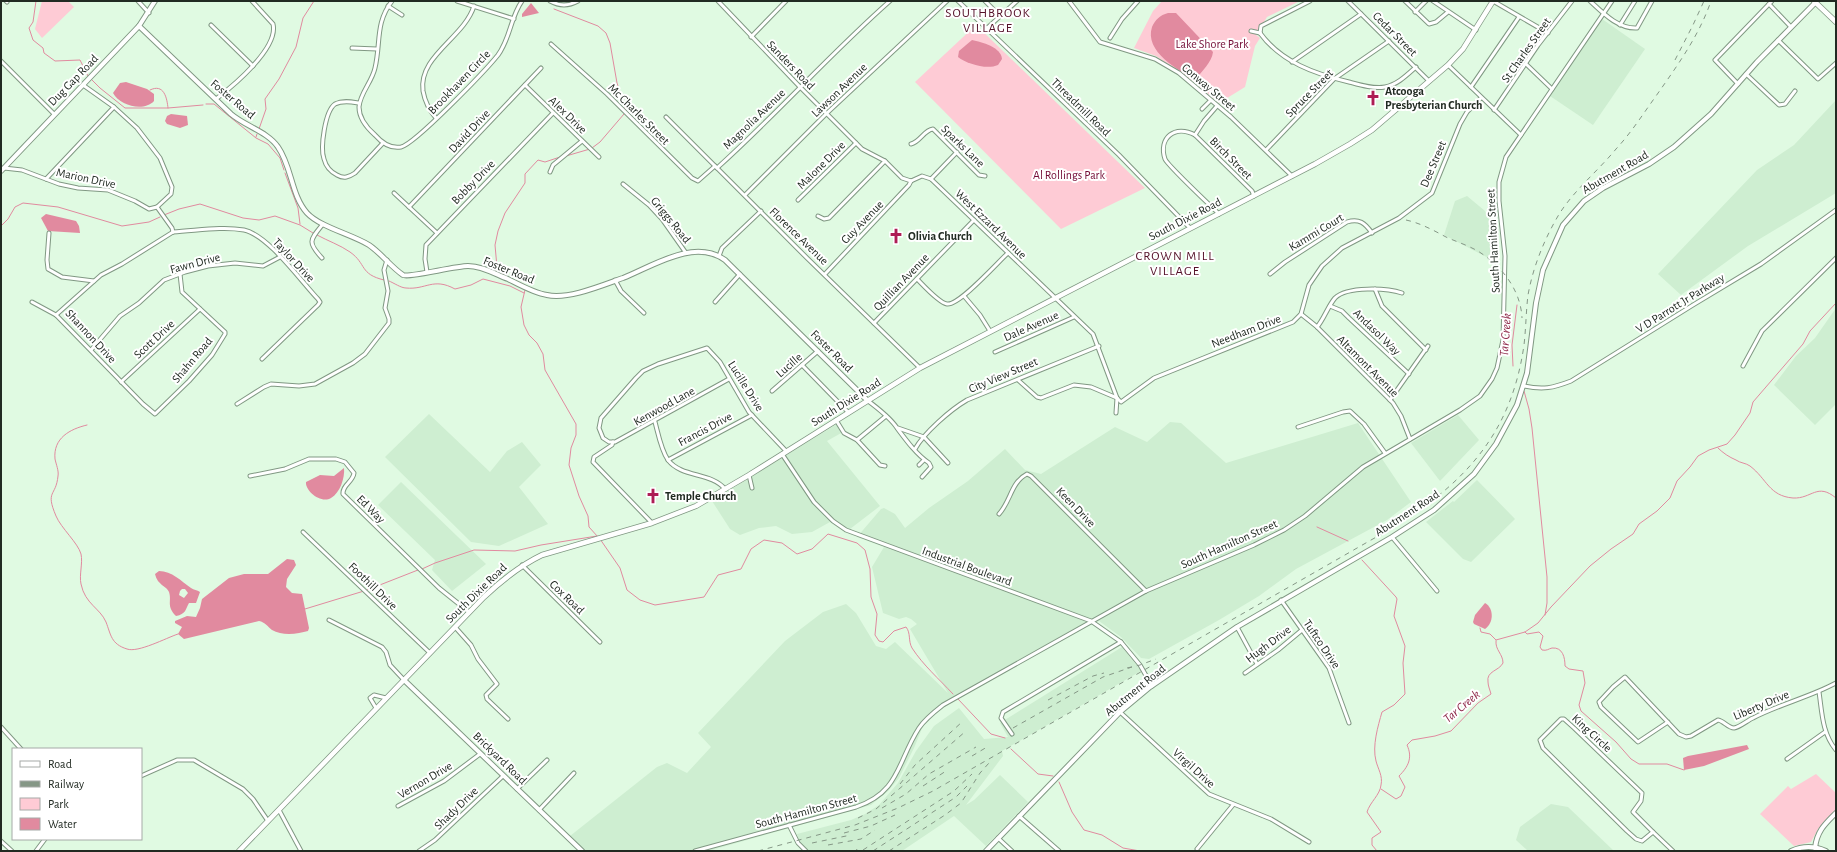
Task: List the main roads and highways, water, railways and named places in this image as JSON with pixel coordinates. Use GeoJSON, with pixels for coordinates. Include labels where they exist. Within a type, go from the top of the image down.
{"type":"FeatureCollection","features":[{"type":"Feature","properties":{"kind":"main road","name":"South Dixie Road"},"geometry":{"type":"LineString","coordinates":[[239,851],[469,612],[503,579],[522,565],[542,555],[652,523],[696,506],[749,475],[920,368],[1254,196],[1364,136],[1448,65],[1463,49],[1493,1]]}},
{"type":"Feature","properties":{"kind":"main road"},"geometry":{"type":"LineString","coordinates":[[1816,1],[1836,22]]}},
{"type":"Feature","properties":{"kind":"water"},"geometry":{"type":"Polygon","coordinates":[[[531,3],[539,13],[522,17],[522,14],[531,3]]]}},
{"type":"Feature","properties":{"kind":"water"},"geometry":{"type":"Polygon","coordinates":[[[1168,13],[1176,13],[1213,52],[1209,63],[1196,79],[1180,71],[1164,59],[1153,44],[1151,36],[1153,24],[1160,16],[1168,13]]]}},
{"type":"Feature","properties":{"kind":"water"},"geometry":{"type":"Polygon","coordinates":[[[972,40],[995,48],[1001,55],[1002,59],[998,65],[988,67],[977,66],[958,57],[959,51],[972,40]]]}},
{"type":"Feature","properties":{"kind":"water"},"geometry":{"type":"Polygon","coordinates":[[[126,82],[147,89],[154,94],[154,101],[150,104],[138,107],[126,104],[116,98],[113,93],[120,83],[126,82]]]}},
{"type":"Feature","properties":{"kind":"water"},"geometry":{"type":"Polygon","coordinates":[[[171,114],[187,116],[188,125],[180,128],[167,124],[165,121],[167,116],[171,114]]]}},
{"type":"Feature","properties":{"kind":"water"},"geometry":{"type":"Polygon","coordinates":[[[46,214],[76,221],[79,226],[80,233],[48,231],[41,218],[46,214]]]}},
{"type":"Feature","properties":{"kind":"water"},"geometry":{"type":"Polygon","coordinates":[[[344,468],[344,476],[341,485],[337,493],[331,498],[318,498],[311,493],[306,486],[306,482],[320,475],[334,476],[344,468]]]}},
{"type":"Feature","properties":{"kind":"water"},"geometry":{"type":"Polygon","coordinates":[[[287,559],[294,560],[296,565],[287,579],[286,587],[292,593],[302,594],[309,628],[308,631],[295,634],[280,633],[272,630],[265,623],[259,621],[184,639],[178,634],[182,627],[175,623],[175,621],[187,616],[196,617],[202,599],[229,578],[244,574],[268,574],[287,559]]]}},
{"type":"Feature","properties":{"kind":"water"},"geometry":{"type":"Polygon","coordinates":[[[159,571],[164,571],[200,592],[196,603],[189,603],[183,613],[176,616],[170,606],[169,592],[158,581],[155,574],[159,571]],[[185,589],[180,591],[179,595],[184,598],[188,593],[185,589]]]}},
{"type":"Feature","properties":{"kind":"water"},"geometry":{"type":"Polygon","coordinates":[[[1485,603],[1490,608],[1492,616],[1490,623],[1485,629],[1474,624],[1473,622],[1475,615],[1485,603]]]}},
{"type":"Feature","properties":{"kind":"water"},"geometry":{"type":"Polygon","coordinates":[[[1747,745],[1749,749],[1704,766],[1684,770],[1683,758],[1688,756],[1747,745]]]}},
{"type":"Feature","properties":{"kind":"waterway"},"geometry":{"type":"LineString","coordinates":[[36,1],[33,22],[29,28],[33,40],[43,48],[44,53],[55,61],[80,60],[88,76]]}},
{"type":"Feature","properties":{"kind":"waterway"},"geometry":{"type":"LineString","coordinates":[[259,129],[266,109],[265,99],[279,79],[296,47],[303,18],[314,1]]}},
{"type":"Feature","properties":{"kind":"waterway"},"geometry":{"type":"LineString","coordinates":[[554,9],[598,26],[606,33],[610,43],[617,83],[626,111]]}},
{"type":"Feature","properties":{"kind":"waterway"},"geometry":{"type":"LineString","coordinates":[[91,79],[125,108],[168,108],[203,105]]}},
{"type":"Feature","properties":{"kind":"waterway"},"geometry":{"type":"LineString","coordinates":[[150,90],[155,88],[162,90],[166,96],[168,108]]}},
{"type":"Feature","properties":{"kind":"waterway"},"geometry":{"type":"LineString","coordinates":[[206,104],[214,104],[256,138],[268,144],[280,158],[284,170]]}},
{"type":"Feature","properties":{"kind":"waterway"},"geometry":{"type":"LineString","coordinates":[[592,148],[600,142],[624,114]]}},
{"type":"Feature","properties":{"kind":"waterway"},"geometry":{"type":"LineString","coordinates":[[566,156],[590,149]]}},
{"type":"Feature","properties":{"kind":"waterway"},"geometry":{"type":"LineString","coordinates":[[525,285],[504,275],[497,267],[495,245],[498,231],[505,213],[525,183],[525,174],[538,160],[545,162],[563,156]]}},
{"type":"Feature","properties":{"kind":"waterway"},"geometry":{"type":"LineString","coordinates":[[285,173],[298,208],[300,224]]}},
{"type":"Feature","properties":{"kind":"waterway"},"geometry":{"type":"LineString","coordinates":[[1,226],[8,219],[15,207],[23,203],[58,207],[122,226],[149,222],[160,217]]}},
{"type":"Feature","properties":{"kind":"waterway"},"geometry":{"type":"LineString","coordinates":[[164,215],[179,209],[200,204],[243,218],[259,220],[275,216],[300,225],[313,233]]}},
{"type":"Feature","properties":{"kind":"waterway"},"geometry":{"type":"LineString","coordinates":[[317,235],[350,252],[355,256],[367,272],[376,278],[384,280]]}},
{"type":"Feature","properties":{"kind":"waterway"},"geometry":{"type":"LineString","coordinates":[[389,281],[404,288],[441,284],[455,289],[471,285],[483,279],[510,286],[524,293]]}},
{"type":"Feature","properties":{"kind":"waterway"},"geometry":{"type":"LineString","coordinates":[[525,290],[521,307],[524,325],[529,335],[537,343],[543,354],[545,370],[576,424],[576,435],[571,448],[569,465],[579,496],[588,516],[589,527],[598,537]]}},
{"type":"Feature","properties":{"kind":"waterway"},"geometry":{"type":"LineString","coordinates":[[1496,640],[1525,632],[1538,623],[1590,566],[1633,534],[1639,524],[1657,511],[1670,498],[1677,481],[1698,456],[1709,450],[1727,444],[1750,413],[1753,402],[1803,344],[1810,331],[1836,303]]}},
{"type":"Feature","properties":{"kind":"waterway","name":"Tar Creek"},"geometry":{"type":"LineString","coordinates":[[1513,366],[1512,345],[1517,305]]}},
{"type":"Feature","properties":{"kind":"waterway","name":"Tar Creek"},"geometry":{"type":"LineString","coordinates":[[1524,391],[1532,428],[1547,577],[1547,603],[1545,615]]}},
{"type":"Feature","properties":{"kind":"waterway"},"geometry":{"type":"LineString","coordinates":[[87,425],[69,432],[57,445],[55,459],[58,476],[57,483],[51,497],[51,502],[58,521],[77,545],[81,554],[81,584],[83,591],[89,601],[103,617],[112,638],[122,647],[132,650],[138,649],[178,634]]}},
{"type":"Feature","properties":{"kind":"waterway"},"geometry":{"type":"LineString","coordinates":[[1718,448],[1731,458],[1750,466],[1773,490],[1785,497],[1800,498],[1814,492],[1824,491],[1836,498]]}},
{"type":"Feature","properties":{"kind":"waterway"},"geometry":{"type":"LineString","coordinates":[[1317,527],[1348,541]]}},
{"type":"Feature","properties":{"kind":"waterway"},"geometry":{"type":"LineString","coordinates":[[600,539],[620,568],[627,590],[640,600],[655,605],[704,597],[718,575],[741,569],[751,549],[764,540],[782,543],[797,554],[812,549],[828,534],[857,543],[865,550],[870,569],[871,597],[877,614],[875,635],[879,641],[883,642],[894,631],[906,627],[912,648],[916,654],[953,694]]}},
{"type":"Feature","properties":{"kind":"waterway"},"geometry":{"type":"LineString","coordinates":[[422,569],[474,550],[515,551],[541,545],[597,536]]}},
{"type":"Feature","properties":{"kind":"waterway"},"geometry":{"type":"LineString","coordinates":[[1362,560],[1396,597],[1397,599],[1394,616],[1405,646],[1403,663],[1405,694],[1394,705],[1382,712],[1375,743],[1375,755],[1381,776],[1381,782],[1379,792],[1367,812],[1381,832],[1372,838],[1372,845],[1377,851]]}},
{"type":"Feature","properties":{"kind":"waterway"},"geometry":{"type":"LineString","coordinates":[[367,590],[418,570]]}},
{"type":"Feature","properties":{"kind":"waterway"},"geometry":{"type":"LineString","coordinates":[[305,609],[364,591]]}},
{"type":"Feature","properties":{"kind":"waterway"},"geometry":{"type":"LineString","coordinates":[[1480,628],[1481,632],[1490,634],[1496,640]]}},
{"type":"Feature","properties":{"kind":"waterway"},"geometry":{"type":"LineString","coordinates":[[1525,632],[1527,634],[1539,632],[1543,636],[1540,647],[1542,650],[1552,648],[1559,649],[1563,654],[1565,666],[1569,669],[1583,671],[1585,683],[1579,705],[1581,711],[1616,742],[1631,759],[1639,764],[1667,764],[1684,770]]}},
{"type":"Feature","properties":{"kind":"waterway","name":"Tar Creek"},"geometry":{"type":"LineString","coordinates":[[1381,789],[1396,799],[1401,796],[1405,787],[1399,776],[1409,762],[1410,754],[1407,745],[1412,740],[1435,736],[1451,731],[1478,703],[1491,694],[1488,678],[1491,673],[1503,663],[1496,641]]}},
{"type":"Feature","properties":{"kind":"waterway"},"geometry":{"type":"LineString","coordinates":[[958,699],[991,734],[1005,738]]}},
{"type":"Feature","properties":{"kind":"waterway"},"geometry":{"type":"LineString","coordinates":[[1011,749],[1038,774],[1053,776]]}},
{"type":"Feature","properties":{"kind":"waterway"},"geometry":{"type":"LineString","coordinates":[[1059,782],[1072,812],[1084,830],[1102,835],[1123,848],[1140,851]]}},
{"type":"Feature","properties":{"kind":"railway"},"geometry":{"type":"LineString","coordinates":[[1675,60],[1704,1]]}},
{"type":"Feature","properties":{"kind":"railway"},"geometry":{"type":"LineString","coordinates":[[758,851],[855,825],[898,808],[933,791],[1399,524],[1424,507],[1446,489],[1466,470],[1483,450],[1498,427],[1509,402],[1518,375],[1524,345],[1527,301],[1530,285],[1540,254],[1553,225],[1571,198],[1609,157],[1642,116],[1694,39],[1711,1]]}},
{"type":"Feature","properties":{"kind":"railway"},"geometry":{"type":"LineString","coordinates":[[1406,220],[1431,229],[1471,248],[1481,253],[1492,262],[1511,283],[1519,300],[1522,318]]}},
{"type":"Feature","properties":{"kind":"railway"},"geometry":{"type":"LineString","coordinates":[[1127,668],[1156,659]]}},
{"type":"Feature","properties":{"kind":"railway"},"geometry":{"type":"LineString","coordinates":[[1013,728],[1103,677],[1132,667]]}},
{"type":"Feature","properties":{"kind":"railway"},"geometry":{"type":"LineString","coordinates":[[1048,700],[1093,676],[1104,673]]}},
{"type":"Feature","properties":{"kind":"railway"},"geometry":{"type":"LineString","coordinates":[[900,784],[915,765],[962,722]]}},
{"type":"Feature","properties":{"kind":"railway"},"geometry":{"type":"LineString","coordinates":[[858,818],[876,809],[966,731]]}},
{"type":"Feature","properties":{"kind":"railway"},"geometry":{"type":"LineString","coordinates":[[882,808],[906,794],[929,774],[976,747]]}},
{"type":"Feature","properties":{"kind":"railway"},"geometry":{"type":"LineString","coordinates":[[972,756],[987,747]]}},
{"type":"Feature","properties":{"kind":"railway"},"geometry":{"type":"LineString","coordinates":[[889,851],[961,803],[980,773],[989,763]]}},
{"type":"Feature","properties":{"kind":"railway"},"geometry":{"type":"LineString","coordinates":[[923,786],[946,771]]}},
{"type":"Feature","properties":{"kind":"railway"},"geometry":{"type":"LineString","coordinates":[[863,850],[954,791],[972,774]]}},
{"type":"Feature","properties":{"kind":"railway"},"geometry":{"type":"LineString","coordinates":[[873,851],[956,797],[967,786]]}},
{"type":"Feature","properties":{"kind":"railway"},"geometry":{"type":"LineString","coordinates":[[844,833],[871,826],[895,815]]}},
{"type":"Feature","properties":{"kind":"railway"},"geometry":{"type":"LineString","coordinates":[[828,845],[861,839],[875,830]]}},
{"type":"Feature","properties":{"kind":"railway"},"geometry":{"type":"LineString","coordinates":[[812,843],[851,835]]}},
{"type":"Feature","properties":{"kind":"place","name":"Atcooga Presbyterian Church"},"geometry":{"type":"Point","coordinates":[1373,98]}},
{"type":"Feature","properties":{"kind":"place","name":"Olivia Church"},"geometry":{"type":"Point","coordinates":[896,236]}},
{"type":"Feature","properties":{"kind":"place","name":"Temple Church"},"geometry":{"type":"Point","coordinates":[653,496]}},
{"type":"Feature","properties":{"kind":"district","name":"SOUTHBROOK VILLAGE"},"geometry":{"type":"Point","coordinates":[988,20]}},
{"type":"Feature","properties":{"kind":"district","name":"CROWN MILL VILLAGE"},"geometry":{"type":"Point","coordinates":[1175,264]}},
{"type":"Feature","properties":{"kind":"park label","name":"Lake Shore Park"},"geometry":{"type":"Point","coordinates":[1212,44]}},
{"type":"Feature","properties":{"kind":"park label","name":"Al Rollings Park"},"geometry":{"type":"Point","coordinates":[1069,175]}}]}
